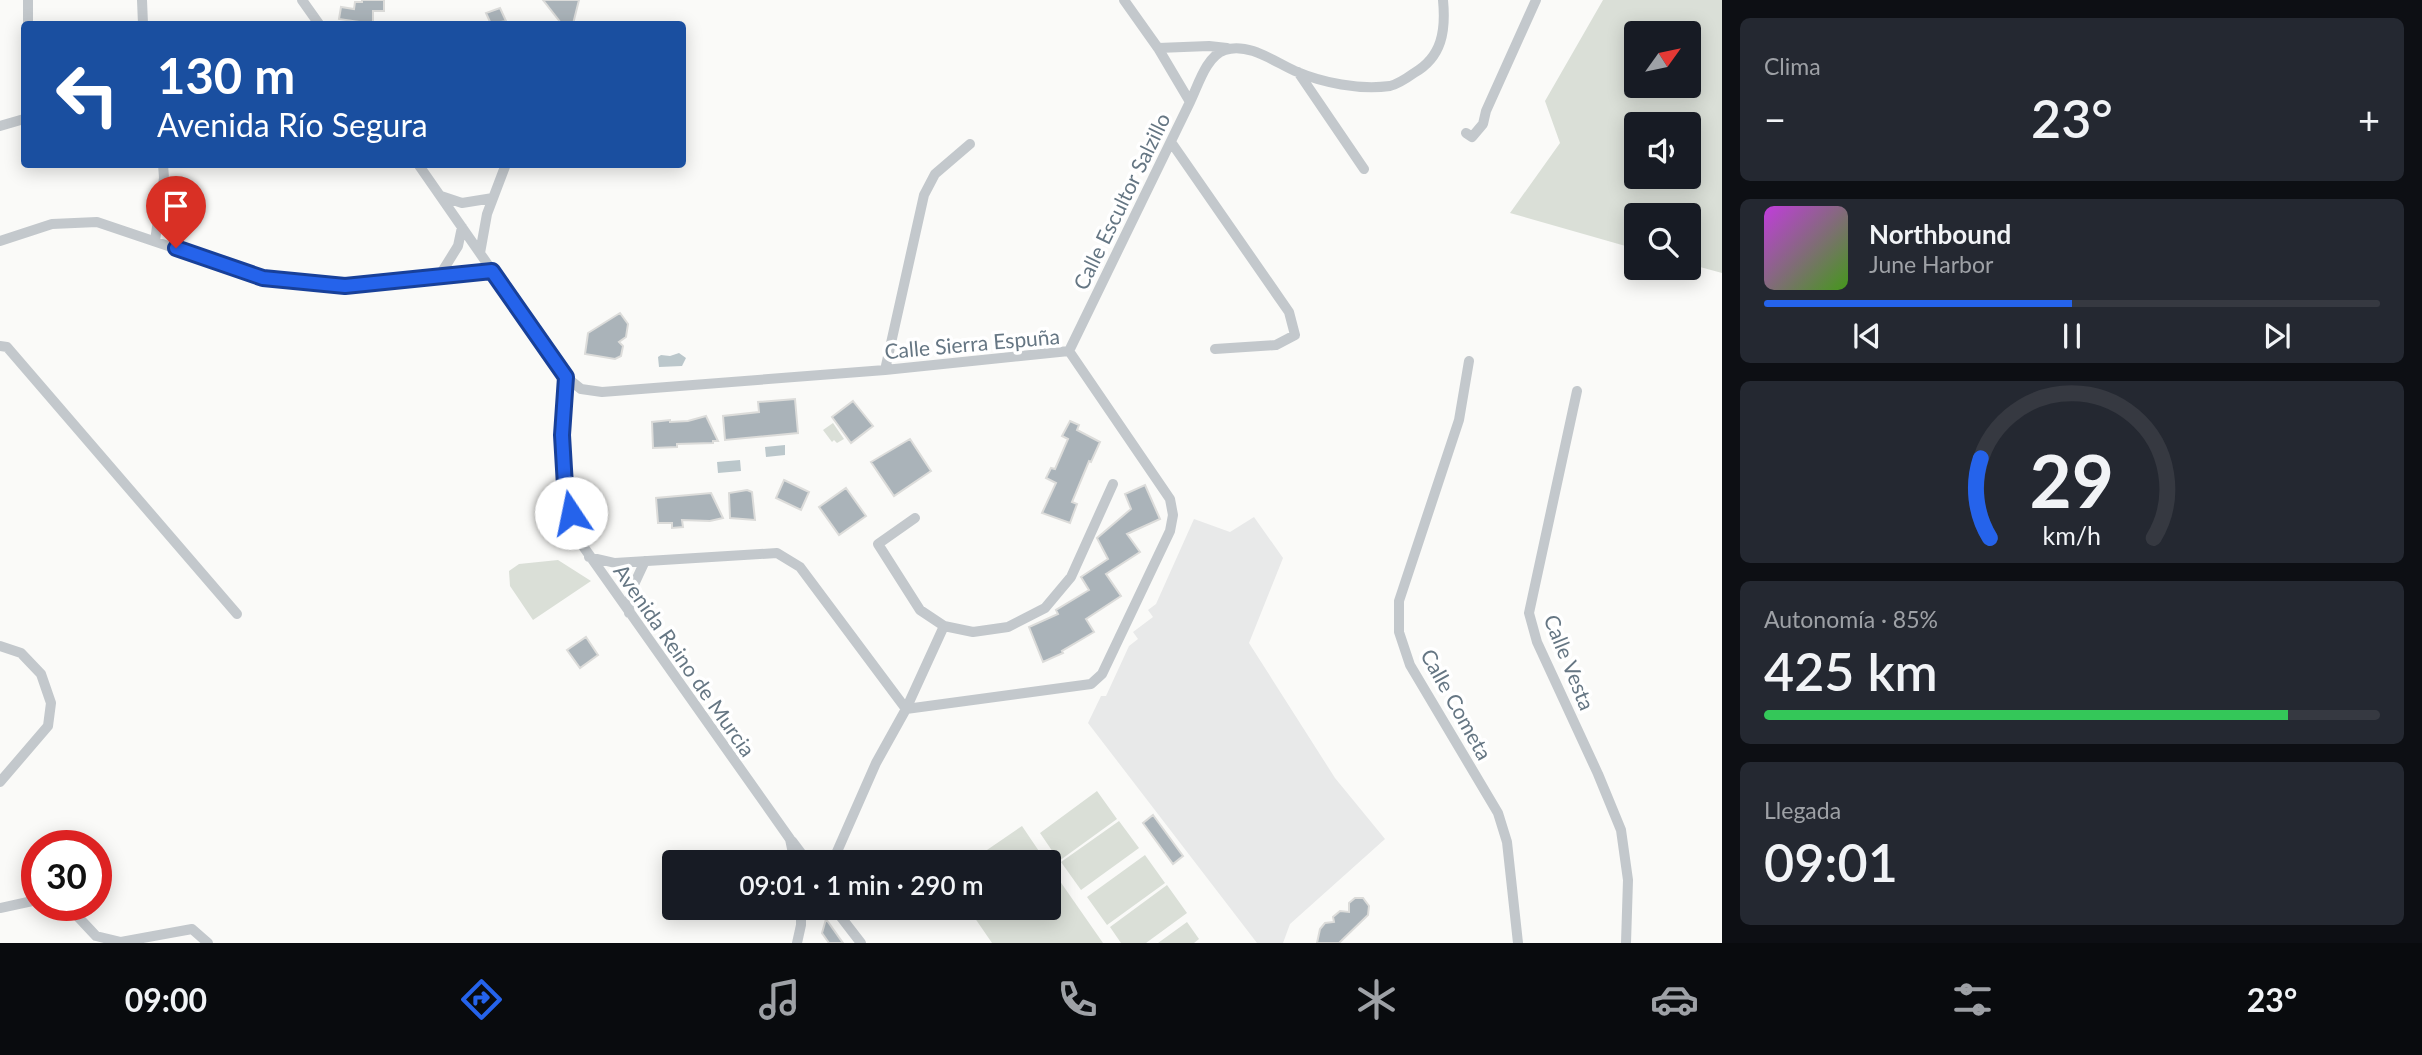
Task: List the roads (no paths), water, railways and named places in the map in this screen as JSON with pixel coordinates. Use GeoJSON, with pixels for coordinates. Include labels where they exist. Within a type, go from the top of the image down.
{"type":"FeatureCollection","features":[{"type":"Feature","properties":{"kind":"street"},"geometry":{"type":"LineString","coordinates":[[28,0],[28,21]]}},
{"type":"Feature","properties":{"kind":"street"},"geometry":{"type":"LineString","coordinates":[[142,0],[143,21]]}},
{"type":"Feature","properties":{"kind":"street"},"geometry":{"type":"LineString","coordinates":[[302,0],[316,21]]}},
{"type":"Feature","properties":{"kind":"street","name":"Calle Escultor Salzillo"},"geometry":{"type":"LineString","coordinates":[[1069,351],[1190,102],[1158,48],[1124,0]]}},
{"type":"Feature","properties":{"kind":"street"},"geometry":{"type":"LineString","coordinates":[[1190,102],[1210,61],[1224,50],[1234,49],[1247,49],[1298,72],[1344,85],[1392,86],[1420,70],[1439,51],[1446,22],[1443,0]]}},
{"type":"Feature","properties":{"kind":"street"},"geometry":{"type":"LineString","coordinates":[[1466,133],[1472,137],[1483,124],[1486,111],[1536,0]]}},
{"type":"Feature","properties":{"kind":"street"},"geometry":{"type":"LineString","coordinates":[[1158,48],[1209,46],[1234,49]]}},
{"type":"Feature","properties":{"kind":"street"},"geometry":{"type":"LineString","coordinates":[[1298,72],[1364,169]]}},
{"type":"Feature","properties":{"kind":"street"},"geometry":{"type":"LineString","coordinates":[[0,126],[21,120]]}},
{"type":"Feature","properties":{"kind":"street"},"geometry":{"type":"LineString","coordinates":[[1171,142],[1289,312],[1295,335],[1276,345],[1215,349]]}},
{"type":"Feature","properties":{"kind":"street"},"geometry":{"type":"LineString","coordinates":[[885,370],[924,195],[935,174],[970,144]]}},
{"type":"Feature","properties":{"kind":"street"},"geometry":{"type":"LineString","coordinates":[[155,241],[163,168]]}},
{"type":"Feature","properties":{"kind":"street"},"geometry":{"type":"LineString","coordinates":[[421,168],[566,377]]}},
{"type":"Feature","properties":{"kind":"street"},"geometry":{"type":"LineString","coordinates":[[480,253],[487,214],[504,168]]}},
{"type":"Feature","properties":{"kind":"street"},"geometry":{"type":"LineString","coordinates":[[440,195],[462,202],[493,198]]}},
{"type":"Feature","properties":{"kind":"street"},"geometry":{"type":"LineString","coordinates":[[0,242],[52,224],[97,222],[263,278],[345,286],[492,271]]}},
{"type":"Feature","properties":{"kind":"street"},"geometry":{"type":"LineString","coordinates":[[440,275],[458,246],[462,227]]}},
{"type":"Feature","properties":{"kind":"street"},"geometry":{"type":"LineString","coordinates":[[0,346],[7,346],[16,356],[237,614]]}},
{"type":"Feature","properties":{"kind":"street","name":"Calle Sierra Espuña"},"geometry":{"type":"LineString","coordinates":[[566,377],[581,389],[602,392],[885,370],[1069,351],[1170,499],[1173,514],[1170,531],[1102,674],[1091,684],[906,709]]}},
{"type":"Feature","properties":{"kind":"street","name":"Calle Cometa"},"geometry":{"type":"LineString","coordinates":[[1469,361],[1459,419],[1399,601],[1399,632],[1410,666],[1498,813],[1507,842],[1518,943]]}},
{"type":"Feature","properties":{"kind":"street","name":"Avenida Reino de Murcia"},"geometry":{"type":"LineString","coordinates":[[566,377],[562,435],[565,486],[578,539],[798,850]]}},
{"type":"Feature","properties":{"kind":"street","name":"Calle Vesta"},"geometry":{"type":"LineString","coordinates":[[1577,391],[1529,613],[1537,642],[1621,830],[1628,880],[1626,943]]}},
{"type":"Feature","properties":{"kind":"street"},"geometry":{"type":"LineString","coordinates":[[915,518],[878,544],[920,610],[944,626],[973,632],[1008,627],[1045,608],[1071,578],[1113,484]]}},
{"type":"Feature","properties":{"kind":"street"},"geometry":{"type":"LineString","coordinates":[[589,557],[615,563],[777,553],[800,567],[906,709]]}},
{"type":"Feature","properties":{"kind":"street"},"geometry":{"type":"LineString","coordinates":[[629,613],[631,592],[646,561]]}},
{"type":"Feature","properties":{"kind":"street"},"geometry":{"type":"LineString","coordinates":[[838,850],[876,763],[906,709],[944,626]]}},
{"type":"Feature","properties":{"kind":"street"},"geometry":{"type":"LineString","coordinates":[[0,646],[21,653],[41,674],[51,703],[48,726],[0,782]]}},
{"type":"Feature","properties":{"kind":"street","name":"Avenida Reino de Murcia"},"geometry":{"type":"LineString","coordinates":[[790,839],[792,850]]}},
{"type":"Feature","properties":{"kind":"street"},"geometry":{"type":"LineString","coordinates":[[0,908],[21,903]]}},
{"type":"Feature","properties":{"kind":"street"},"geometry":{"type":"LineString","coordinates":[[797,943],[801,920]]}},
{"type":"Feature","properties":{"kind":"street"},"geometry":{"type":"LineString","coordinates":[[843,920],[861,943]]}},
{"type":"Feature","properties":{"kind":"street"},"geometry":{"type":"LineString","coordinates":[[82,921],[96,936],[121,942],[192,929],[208,943]]}}]}
